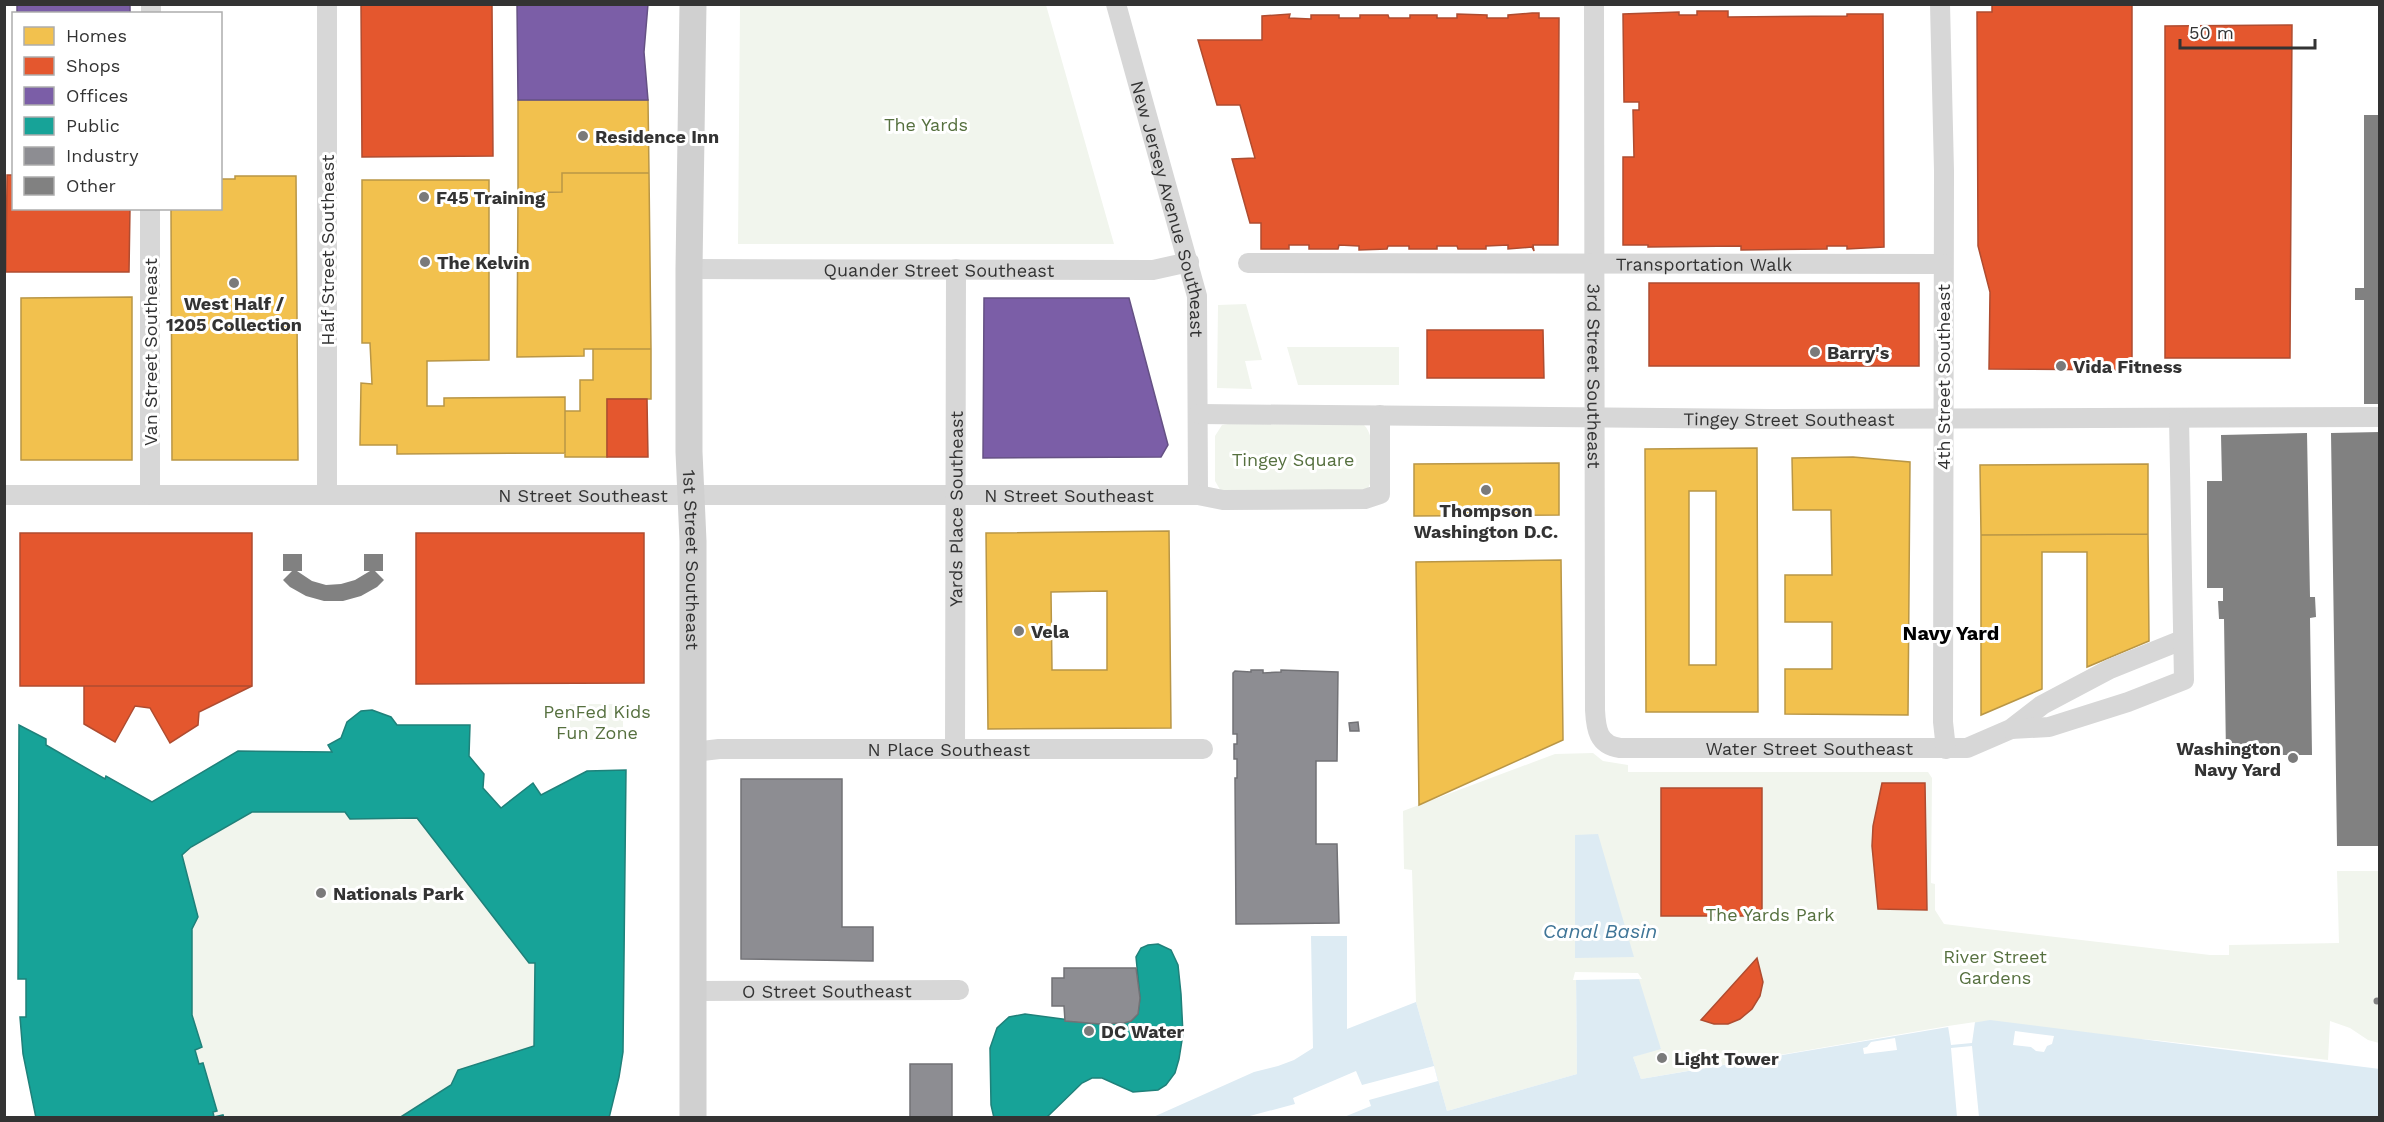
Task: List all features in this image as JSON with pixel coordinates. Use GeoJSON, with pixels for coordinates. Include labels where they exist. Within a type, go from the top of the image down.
{"type":"FeatureCollection","features":[{"type":"Feature","properties":{"kind":"street","name":"Half Street Southeast"},"geometry":{"type":"LineString","coordinates":[[327,4],[327,495]]}},
{"type":"Feature","properties":{"kind":"street","name":"1st Street Southeast"},"geometry":{"type":"LineString","coordinates":[[693,4],[689,269],[694,752],[693,1118]]}},
{"type":"Feature","properties":{"kind":"street","name":"New Jersey Avenue Southeast"},"geometry":{"type":"LineString","coordinates":[[1116,4],[1189,262],[1198,306],[1198,495]]}},
{"type":"Feature","properties":{"kind":"street","name":"3rd Street Southeast"},"geometry":{"type":"LineString","coordinates":[[1594,4],[1595,710],[1597,730],[1605,743]]}},
{"type":"Feature","properties":{"kind":"street","name":"4th Street Southeast"},"geometry":{"type":"LineString","coordinates":[[1940,4],[1944,171],[1943,722],[1946,749]]}},
{"type":"Feature","properties":{"kind":"street","name":"Van Street Southeast"},"geometry":{"type":"LineString","coordinates":[[150,210],[150,495]]}},
{"type":"Feature","properties":{"kind":"street","name":"Quander Street Southeast"},"geometry":{"type":"LineString","coordinates":[[689,269],[1153,270],[1189,262]]}},
{"type":"Feature","properties":{"kind":"street","name":"Transportation Walk"},"geometry":{"type":"LineString","coordinates":[[1248,263],[1943,264]]}},
{"type":"Feature","properties":{"kind":"street","name":"Yards Place Southeast"},"geometry":{"type":"LineString","coordinates":[[955,749],[956,269]]}},
{"type":"Feature","properties":{"kind":"street","name":"Tingey Street Southeast"},"geometry":{"type":"LineString","coordinates":[[1198,414],[1943,419],[2379,417]]}},
{"type":"Feature","properties":{"kind":"street","name":"N Street Southeast"},"geometry":{"type":"LineString","coordinates":[[4,495],[1198,495],[1223,500],[1365,499],[1380,494],[1380,415]]}},
{"type":"Feature","properties":{"kind":"street","name":"Water Street Southeast"},"geometry":{"type":"LineString","coordinates":[[2011,729],[2049,727],[2128,702],[2184,680],[2180,418]]}},
{"type":"Feature","properties":{"kind":"street","name":"Water Street Southeast"},"geometry":{"type":"LineString","coordinates":[[1605,743],[1620,748],[1967,748],[2011,729],[2042,705],[2095,677],[2182,640]]}},
{"type":"Feature","properties":{"kind":"street","name":"N Place Southeast"},"geometry":{"type":"LineString","coordinates":[[694,752],[718,749],[1203,749]]}},
{"type":"Feature","properties":{"kind":"street","name":"O Street Southeast"},"geometry":{"type":"LineString","coordinates":[[693,991],[959,990]]}},
{"type":"Feature","properties":{"kind":"green space","name":"The Yards"},"geometry":{"type":"Polygon","coordinates":[[[740,5],[1046,5],[1114,244],[738,244],[740,5]]]}},
{"type":"Feature","properties":{"kind":"green space"},"geometry":{"type":"Polygon","coordinates":[[[1246,304],[1262,360],[1245,361],[1252,389],[1217,388],[1218,305],[1246,304]]]}},
{"type":"Feature","properties":{"kind":"green space"},"geometry":{"type":"Polygon","coordinates":[[[1287,347],[1399,347],[1399,385],[1298,385],[1287,347]]]}},
{"type":"Feature","properties":{"kind":"green space","name":"Tingey Square"},"geometry":{"type":"Polygon","coordinates":[[[1222,425],[1364,425],[1371,439],[1374,458],[1369,486],[1365,492],[1222,493],[1215,481],[1215,436],[1222,425]]]}},
{"type":"Feature","properties":{"kind":"green space","name":"PenFed Kids Fun Zone"},"geometry":{"type":"Polygon","coordinates":[[[570,704],[623,704],[623,740],[570,740],[570,704]]]}},
{"type":"Feature","properties":{"kind":"green space","name":"Nationals Park"},"geometry":{"type":"Polygon","coordinates":[[[372,710],[391,717],[397,725],[470,725],[469,756],[484,774],[483,788],[501,808],[533,783],[541,795],[587,771],[626,770],[623,1052],[609,1117],[36,1117],[23,1054],[20,1017],[26,1017],[26,979],[18,979],[19,725],[46,739],[47,746],[152,802],[238,751],[332,752],[328,745],[341,738],[348,722],[356,715],[372,710]]]}},
{"type":"Feature","properties":{"kind":"green space","name":"The Yards Park"},"geometry":{"type":"Polygon","coordinates":[[[1593,753],[1603,761],[1628,765],[1628,772],[1928,772],[1932,778],[1931,883],[1935,884],[1935,910],[1944,924],[2210,955],[2229,955],[2229,945],[2339,943],[2337,871],[2379,871],[2379,1043],[2368,1040],[2350,1028],[2330,1021],[2328,1060],[2154,1040],[1948,1026],[1641,1079],[1633,1057],[1661,1048],[1576,975],[1577,1074],[1447,1111],[1416,1002],[1412,870],[1404,869],[1403,811],[1555,754],[1593,753]]]}},
{"type":"Feature","properties":{"kind":"water","name":"Canal Basin"},"geometry":{"type":"Polygon","coordinates":[[[1598,834],[1634,957],[1575,958],[1575,835],[1598,834]]]}},
{"type":"Feature","properties":{"kind":"water"},"geometry":{"type":"Polygon","coordinates":[[[1311,936],[1347,936],[1347,1029],[1416,1002],[1447,1111],[1577,1074],[1576,975],[1638,976],[1661,1049],[1633,1057],[1641,1079],[1990,1020],[2380,1069],[2379,1118],[1151,1118],[1254,1072],[1294,1060],[1313,1048],[1311,936]]]}},
{"type":"Feature","properties":{"kind":"pier"},"geometry":{"type":"Polygon","coordinates":[[[1575,972],[1638,973],[1642,979],[1573,980],[1575,972]]]}},
{"type":"Feature","properties":{"kind":"pier"},"geometry":{"type":"Polygon","coordinates":[[[1975,1022],[1972,1043],[1951,1045],[1948,1026],[1975,1022]]]}},
{"type":"Feature","properties":{"kind":"pier"},"geometry":{"type":"Polygon","coordinates":[[[2015,1031],[2054,1036],[2052,1044],[2047,1046],[2044,1052],[2036,1051],[2031,1047],[2013,1045],[2015,1031]]]}},
{"type":"Feature","properties":{"kind":"pier"},"geometry":{"type":"Polygon","coordinates":[[[1895,1038],[1897,1050],[1864,1054],[1863,1048],[1871,1042],[1895,1038]]]}},
{"type":"Feature","properties":{"kind":"pier"},"geometry":{"type":"Polygon","coordinates":[[[1972,1046],[1979,1117],[1957,1117],[1951,1048],[1972,1046]]]}},
{"type":"Feature","properties":{"kind":"pier"},"geometry":{"type":"Polygon","coordinates":[[[1434,1066],[1438,1081],[1369,1100],[1371,1106],[1344,1117],[1246,1117],[1295,1104],[1293,1098],[1356,1071],[1362,1085],[1434,1066]]]}},
{"type":"Feature","properties":{"kind":"building: Homes","name":"Residence Inn"},"geometry":{"type":"Polygon","coordinates":[[[518,100],[648,100],[649,173],[562,173],[562,192],[518,193],[518,100]]]}},
{"type":"Feature","properties":{"kind":"building: Homes"},"geometry":{"type":"Polygon","coordinates":[[[562,173],[649,173],[651,349],[584,349],[584,356],[517,357],[518,193],[562,192],[562,173]]]}},
{"type":"Feature","properties":{"kind":"building: Homes","name":"West Half / 1205 Collection"},"geometry":{"type":"Polygon","coordinates":[[[235,176],[296,176],[298,460],[172,460],[171,210],[222,210],[222,179],[235,179],[235,176]]]}},
{"type":"Feature","properties":{"kind":"building: Homes","name":"The Kelvin"},"geometry":{"type":"Polygon","coordinates":[[[362,180],[489,180],[489,360],[427,361],[427,406],[444,406],[444,398],[565,397],[565,453],[397,454],[397,445],[360,445],[361,383],[372,384],[370,343],[362,343],[362,180]]]}},
{"type":"Feature","properties":{"kind":"building: Homes"},"geometry":{"type":"Polygon","coordinates":[[[132,297],[132,460],[21,460],[21,298],[132,297]]]}},
{"type":"Feature","properties":{"kind":"building: Homes"},"geometry":{"type":"Polygon","coordinates":[[[593,349],[651,349],[651,399],[607,399],[607,457],[565,457],[565,411],[580,411],[580,380],[593,380],[593,349]]]}},
{"type":"Feature","properties":{"kind":"building: Homes"},"geometry":{"type":"Polygon","coordinates":[[[1757,448],[1758,712],[1646,712],[1645,449],[1757,448]],[[1689,491],[1689,665],[1716,665],[1716,491],[1689,491]]]}},
{"type":"Feature","properties":{"kind":"building: Homes"},"geometry":{"type":"Polygon","coordinates":[[[1853,457],[1910,462],[1908,715],[1785,714],[1785,669],[1832,669],[1832,622],[1785,622],[1785,575],[1832,575],[1831,510],[1793,510],[1792,458],[1853,457]]]}},
{"type":"Feature","properties":{"kind":"building: Homes","name":"Thompson Washington D.C."},"geometry":{"type":"Polygon","coordinates":[[[1559,463],[1559,515],[1414,516],[1414,464],[1559,463]]]}},
{"type":"Feature","properties":{"kind":"building: Homes"},"geometry":{"type":"Polygon","coordinates":[[[2148,464],[2148,534],[1981,535],[1980,465],[2148,464]]]}},
{"type":"Feature","properties":{"kind":"building: Homes","name":"Vela"},"geometry":{"type":"Polygon","coordinates":[[[1169,531],[1171,728],[988,729],[986,533],[1169,531]],[[1107,591],[1051,592],[1052,670],[1107,670],[1107,591]]]}},
{"type":"Feature","properties":{"kind":"building: Homes"},"geometry":{"type":"Polygon","coordinates":[[[2148,534],[2149,641],[2087,667],[2087,552],[2042,552],[2042,689],[1981,715],[1981,535],[2148,534]]]}},
{"type":"Feature","properties":{"kind":"building: Homes"},"geometry":{"type":"Polygon","coordinates":[[[1561,560],[1563,740],[1419,805],[1416,562],[1561,560]]]}},
{"type":"Feature","properties":{"kind":"building: Shops"},"geometry":{"type":"Polygon","coordinates":[[[361,4],[492,4],[493,156],[362,157],[361,4]]]}},
{"type":"Feature","properties":{"kind":"building: Shops"},"geometry":{"type":"Polygon","coordinates":[[[1992,4],[2132,4],[2132,370],[1989,369],[1990,292],[1978,246],[1977,12],[1992,12],[1992,4]]]}},
{"type":"Feature","properties":{"kind":"building: Shops"},"geometry":{"type":"Polygon","coordinates":[[[1697,11],[1728,11],[1728,17],[1883,14],[1884,247],[1847,249],[1847,246],[1827,246],[1827,249],[1741,250],[1741,246],[1623,245],[1623,157],[1634,157],[1633,110],[1639,110],[1639,102],[1624,102],[1623,14],[1679,12],[1679,15],[1697,15],[1697,11]]]}},
{"type":"Feature","properties":{"kind":"building: Shops"},"geometry":{"type":"Polygon","coordinates":[[[1539,13],[1539,18],[1559,18],[1558,245],[1533,245],[1534,251],[1532,247],[1508,249],[1508,245],[1486,246],[1486,249],[1437,246],[1437,249],[1409,249],[1409,246],[1388,246],[1387,249],[1359,250],[1359,246],[1339,245],[1338,249],[1309,249],[1309,245],[1289,245],[1289,249],[1261,249],[1261,223],[1250,223],[1232,159],[1255,158],[1240,105],[1217,105],[1198,40],[1262,40],[1262,16],[1290,14],[1289,18],[1311,19],[1311,15],[1360,18],[1360,15],[1388,15],[1389,18],[1410,18],[1410,15],[1437,15],[1437,18],[1457,18],[1457,14],[1508,18],[1508,15],[1539,13]]]}},
{"type":"Feature","properties":{"kind":"building: Shops"},"geometry":{"type":"Polygon","coordinates":[[[2292,25],[2290,358],[2165,358],[2165,26],[2292,25]]]}},
{"type":"Feature","properties":{"kind":"building: Shops"},"geometry":{"type":"Polygon","coordinates":[[[7,175],[12,175],[12,210],[130,210],[129,272],[6,272],[7,175]]]}},
{"type":"Feature","properties":{"kind":"building: Shops"},"geometry":{"type":"Polygon","coordinates":[[[1649,283],[1919,283],[1919,366],[1649,366],[1649,283]]]}},
{"type":"Feature","properties":{"kind":"building: Shops"},"geometry":{"type":"Polygon","coordinates":[[[1427,330],[1543,330],[1544,378],[1427,378],[1427,330]]]}},
{"type":"Feature","properties":{"kind":"building: Shops"},"geometry":{"type":"Polygon","coordinates":[[[607,399],[647,399],[648,457],[607,457],[607,399]]]}},
{"type":"Feature","properties":{"kind":"building: Shops"},"geometry":{"type":"Polygon","coordinates":[[[20,533],[252,533],[252,686],[20,686],[20,533]]]}},
{"type":"Feature","properties":{"kind":"building: Shops"},"geometry":{"type":"Polygon","coordinates":[[[416,533],[644,533],[644,683],[416,684],[416,533]]]}},
{"type":"Feature","properties":{"kind":"building: Shops"},"geometry":{"type":"Polygon","coordinates":[[[84,686],[252,686],[199,712],[198,725],[170,743],[150,708],[135,706],[115,742],[84,724],[84,686]]]}},
{"type":"Feature","properties":{"kind":"building: Shops"},"geometry":{"type":"Polygon","coordinates":[[[1882,783],[1925,783],[1927,910],[1878,909],[1872,846],[1873,826],[1882,783]]]}},
{"type":"Feature","properties":{"kind":"building: Shops"},"geometry":{"type":"Polygon","coordinates":[[[1661,788],[1762,788],[1762,916],[1661,916],[1661,788]]]}},
{"type":"Feature","properties":{"kind":"building: Shops"},"geometry":{"type":"Polygon","coordinates":[[[1757,958],[1763,982],[1760,996],[1752,1009],[1740,1019],[1728,1024],[1714,1024],[1701,1020],[1757,958]]]}},
{"type":"Feature","properties":{"kind":"building: Offices"},"geometry":{"type":"Polygon","coordinates":[[[17,4],[130,4],[130,12],[17,12],[17,4]]]}},
{"type":"Feature","properties":{"kind":"building: Offices"},"geometry":{"type":"Polygon","coordinates":[[[517,4],[648,4],[644,52],[648,100],[518,100],[517,4]]]}},
{"type":"Feature","properties":{"kind":"building: Offices"},"geometry":{"type":"Polygon","coordinates":[[[984,298],[1129,298],[1168,445],[1161,457],[983,458],[984,298]]]}},
{"type":"Feature","properties":{"kind":"building: Public"},"geometry":{"type":"Polygon","coordinates":[[[372,710],[391,717],[397,725],[470,725],[469,756],[484,774],[483,788],[501,808],[533,783],[541,795],[587,771],[626,770],[623,1052],[609,1118],[399,1118],[451,1085],[458,1070],[534,1046],[535,963],[529,963],[417,818],[350,819],[345,812],[252,812],[191,847],[182,855],[198,917],[192,929],[192,1015],[202,1047],[195,1050],[199,1064],[203,1063],[217,1111],[213,1112],[214,1117],[223,1115],[224,1118],[36,1118],[23,1054],[20,1017],[26,1017],[26,979],[18,979],[19,725],[46,739],[46,745],[105,779],[106,776],[152,802],[238,751],[332,752],[328,745],[341,738],[347,722],[361,711],[372,710]]]}},
{"type":"Feature","properties":{"kind":"building: Public","name":"DC Water"},"geometry":{"type":"Polygon","coordinates":[[[1158,944],[1171,950],[1178,965],[1181,994],[1183,1034],[1179,1059],[1175,1073],[1166,1085],[1158,1090],[1133,1092],[1102,1078],[1092,1078],[1082,1083],[1046,1118],[994,1118],[991,1105],[990,1048],[997,1028],[1009,1017],[1025,1014],[1100,1024],[1131,1021],[1138,1014],[1140,998],[1136,957],[1141,948],[1158,944]]]}},
{"type":"Feature","properties":{"kind":"building: Industry"},"geometry":{"type":"Polygon","coordinates":[[[1251,670],[1263,670],[1263,673],[1281,672],[1281,670],[1338,672],[1337,761],[1316,761],[1316,844],[1337,844],[1339,923],[1236,924],[1235,778],[1237,778],[1237,759],[1234,759],[1234,744],[1237,744],[1237,734],[1233,734],[1233,673],[1235,671],[1251,672],[1251,670]]]}},
{"type":"Feature","properties":{"kind":"building: Industry"},"geometry":{"type":"Polygon","coordinates":[[[1358,722],[1359,731],[1350,731],[1349,723],[1358,722]]]}},
{"type":"Feature","properties":{"kind":"building: Industry"},"geometry":{"type":"Polygon","coordinates":[[[741,779],[842,779],[842,927],[873,927],[873,961],[741,959],[741,779]]]}},
{"type":"Feature","properties":{"kind":"building: Industry"},"geometry":{"type":"Polygon","coordinates":[[[1064,968],[1136,968],[1140,998],[1138,1014],[1131,1021],[1124,1023],[1100,1024],[1065,1021],[1064,1006],[1052,1006],[1052,978],[1064,978],[1064,968]]]}},
{"type":"Feature","properties":{"kind":"building: Industry"},"geometry":{"type":"Polygon","coordinates":[[[910,1064],[952,1064],[952,1118],[910,1118],[910,1064]]]}},
{"type":"Feature","properties":{"kind":"building: Other"},"geometry":{"type":"Polygon","coordinates":[[[2364,115],[2380,115],[2380,404],[2364,404],[2364,300],[2355,300],[2355,288],[2364,288],[2364,115]]]}},
{"type":"Feature","properties":{"kind":"building: Other"},"geometry":{"type":"Polygon","coordinates":[[[2380,432],[2380,846],[2337,846],[2331,433],[2380,432]]]}},
{"type":"Feature","properties":{"kind":"building: Other"},"geometry":{"type":"Polygon","coordinates":[[[2307,433],[2310,597],[2315,597],[2316,617],[2310,618],[2312,755],[2226,755],[2224,619],[2219,619],[2218,601],[2223,601],[2223,588],[2207,588],[2207,481],[2222,481],[2221,435],[2307,433]]]}},
{"type":"Feature","properties":{"kind":"building: Other"},"geometry":{"type":"Polygon","coordinates":[[[283,554],[302,554],[302,571],[297,571],[312,581],[326,585],[355,580],[370,571],[364,571],[364,554],[383,554],[383,571],[375,571],[384,580],[361,596],[343,601],[324,601],[306,596],[283,580],[292,571],[283,571],[283,554]]]}},
{"type":"Feature","properties":{"kind":"building: Other"},"geometry":{"type":"Polygon","coordinates":[[[2377,997],[2381,1001],[2377,1005],[2373,1001],[2377,997]]]}},
{"type":"Feature","properties":{"kind":"place","name":"Residence Inn"},"geometry":{"type":"Point","coordinates":[583,136]}},
{"type":"Feature","properties":{"kind":"place","name":"F45 Training"},"geometry":{"type":"Point","coordinates":[424,197]}},
{"type":"Feature","properties":{"kind":"place","name":"The Kelvin"},"geometry":{"type":"Point","coordinates":[425,262]}},
{"type":"Feature","properties":{"kind":"place","name":"West Half / 1205 Collection"},"geometry":{"type":"Point","coordinates":[234,283]}},
{"type":"Feature","properties":{"kind":"place","name":"Barry's"},"geometry":{"type":"Point","coordinates":[1815,352]}},
{"type":"Feature","properties":{"kind":"place","name":"Vida Fitness"},"geometry":{"type":"Point","coordinates":[2061,366]}},
{"type":"Feature","properties":{"kind":"place","name":"Thompson Washington D.C."},"geometry":{"type":"Point","coordinates":[1486,490]}},
{"type":"Feature","properties":{"kind":"place","name":"Vela"},"geometry":{"type":"Point","coordinates":[1019,631]}},
{"type":"Feature","properties":{"kind":"place","name":"Washington Navy Yard"},"geometry":{"type":"Point","coordinates":[2293,758]}},
{"type":"Feature","properties":{"kind":"place","name":"Nationals Park"},"geometry":{"type":"Point","coordinates":[321,893]}},
{"type":"Feature","properties":{"kind":"place","name":"DC Water"},"geometry":{"type":"Point","coordinates":[1089,1031]}},
{"type":"Feature","properties":{"kind":"place","name":"Light Tower"},"geometry":{"type":"Point","coordinates":[1662,1058]}},
{"type":"Feature","properties":{"kind":"district","name":"Navy Yard"},"geometry":{"type":"Point","coordinates":[1951,633]}},
{"type":"Feature","properties":{"kind":"park label","name":"River Street Gardens"},"geometry":{"type":"Point","coordinates":[1995,966]}}]}
